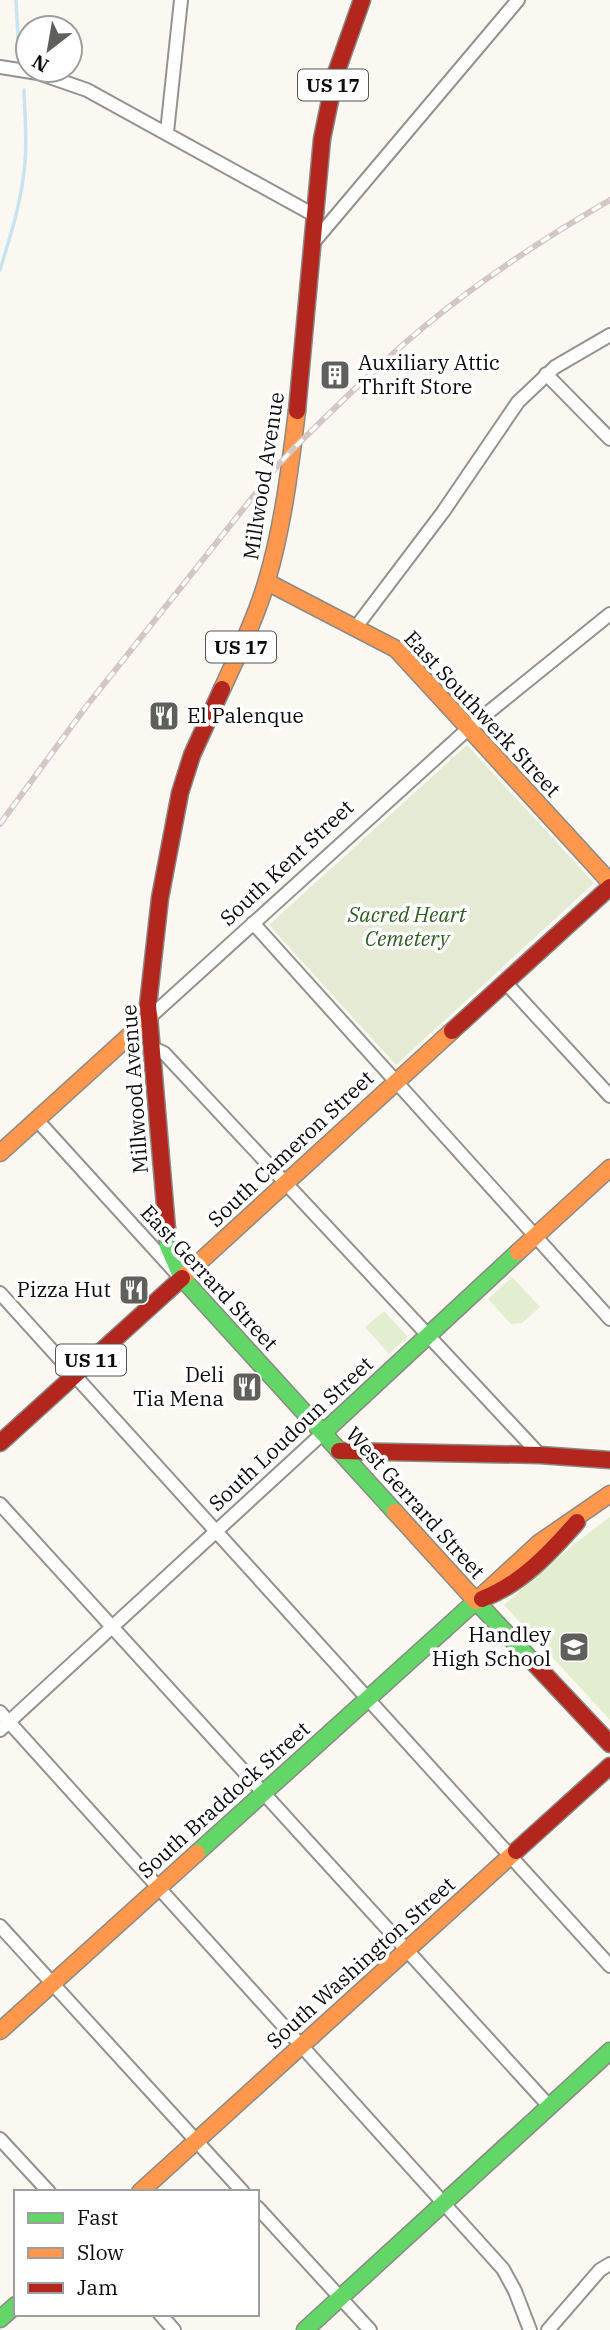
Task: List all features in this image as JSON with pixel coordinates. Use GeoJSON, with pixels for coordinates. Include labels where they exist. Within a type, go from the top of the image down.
{"type":"FeatureCollection","features":[{"type":"Feature","properties":{"kind":"street"},"geometry":{"type":"LineString","coordinates":[[167,132],[181,0]]}},
{"type":"Feature","properties":{"kind":"street","name":"Millwood Avenue"},"geometry":{"type":"LineString","coordinates":[[181,1278],[168,1246],[148,1005],[160,898],[180,793],[195,745],[247,635],[267,582],[279,534],[289,476],[322,139],[335,76],[362,0]]}},
{"type":"Feature","properties":{"kind":"street"},"geometry":{"type":"LineString","coordinates":[[313,243],[518,0]]}},
{"type":"Feature","properties":{"kind":"street"},"geometry":{"type":"LineString","coordinates":[[0,66],[66,81],[167,132],[314,215]]}},
{"type":"Feature","properties":{"kind":"street"},"geometry":{"type":"LineString","coordinates":[[356,627],[443,512],[517,402],[546,374],[576,353],[610,335]]}},
{"type":"Feature","properties":{"kind":"street"},"geometry":{"type":"LineString","coordinates":[[546,374],[610,439]]}},
{"type":"Feature","properties":{"kind":"street","name":"East Southwerk Street"},"geometry":{"type":"LineString","coordinates":[[267,582],[396,649],[610,884]]}},
{"type":"Feature","properties":{"kind":"street","name":"South Kent Street"},"geometry":{"type":"LineString","coordinates":[[0,1153],[469,728],[610,614]]}},
{"type":"Feature","properties":{"kind":"street","name":"South Cameron Street"},"geometry":{"type":"LineString","coordinates":[[0,1443],[610,884]]}},
{"type":"Feature","properties":{"kind":"street"},"geometry":{"type":"LineString","coordinates":[[253,923],[610,1319]]}},
{"type":"Feature","properties":{"kind":"street"},"geometry":{"type":"LineString","coordinates":[[505,982],[610,1096]]}},
{"type":"Feature","properties":{"kind":"street"},"geometry":{"type":"LineString","coordinates":[[153,1048],[164,1053],[540,1455]]}},
{"type":"Feature","properties":{"kind":"street","name":"East Gerrard Street"},"geometry":{"type":"LineString","coordinates":[[37,1120],[323,1433]]}},
{"type":"Feature","properties":{"kind":"street","name":"South Loudoun Street"},"geometry":{"type":"LineString","coordinates":[[3,1721],[218,1531],[610,1168]]}},
{"type":"Feature","properties":{"kind":"street"},"geometry":{"type":"LineString","coordinates":[[0,1293],[610,1966]]}},
{"type":"Feature","properties":{"kind":"street","name":"West Gerrard Street"},"geometry":{"type":"LineString","coordinates":[[323,1433],[610,1744]]}},
{"type":"Feature","properties":{"kind":"street"},"geometry":{"type":"LineString","coordinates":[[339,1451],[540,1455],[610,1460]]}},
{"type":"Feature","properties":{"kind":"street","name":"South Braddock Street"},"geometry":{"type":"LineString","coordinates":[[0,2031],[476,1601],[504,1572],[544,1537],[610,1494]]}},
{"type":"Feature","properties":{"kind":"street"},"geometry":{"type":"LineString","coordinates":[[0,1504],[549,2106]]}},
{"type":"Feature","properties":{"kind":"street"},"geometry":{"type":"LineString","coordinates":[[3,1721],[503,2269],[530,2330]]}},
{"type":"Feature","properties":{"kind":"street","name":"South Washington Street"},"geometry":{"type":"LineString","coordinates":[[142,2190],[610,1766]]}},
{"type":"Feature","properties":{"kind":"street"},"geometry":{"type":"LineString","coordinates":[[0,1926],[241,2190]]}},
{"type":"Feature","properties":{"kind":"street"},"geometry":{"type":"LineString","coordinates":[[304,2330],[610,2051]]}},
{"type":"Feature","properties":{"kind":"street"},"geometry":{"type":"LineString","coordinates":[[0,2139],[47,2190]]}},
{"type":"Feature","properties":{"kind":"street"},"geometry":{"type":"LineString","coordinates":[[259,2209],[370,2330]]}},
{"type":"Feature","properties":{"kind":"street"},"geometry":{"type":"LineString","coordinates":[[548,2330],[600,2270],[610,2264]]}},
{"type":"Feature","properties":{"kind":"street"},"geometry":{"type":"LineString","coordinates":[[0,2319],[14,2307]]}},
{"type":"Feature","properties":{"kind":"street"},"geometry":{"type":"LineString","coordinates":[[162,2316],[174,2330]]}},
{"type":"Feature","properties":{"kind":"green space","name":"Sacred Heart Cemetery"},"geometry":{"type":"Polygon","coordinates":[[[467,745],[594,883],[396,1065],[269,925],[467,745]]]}},
{"type":"Feature","properties":{"kind":"green space"},"geometry":{"type":"Polygon","coordinates":[[[512,1277],[540,1307],[522,1323],[511,1324],[488,1299],[512,1277]]]}},
{"type":"Feature","properties":{"kind":"green space"},"geometry":{"type":"Polygon","coordinates":[[[384,1311],[408,1337],[389,1354],[365,1327],[384,1311]]]}},
{"type":"Feature","properties":{"kind":"green space","name":"Handley High School"},"geometry":{"type":"Polygon","coordinates":[[[610,1517],[610,1720],[504,1605],[574,1544],[610,1517]]]}},
{"type":"Feature","properties":{"kind":"waterway"},"geometry":{"type":"LineString","coordinates":[[16,0],[17,14]]}},
{"type":"Feature","properties":{"kind":"waterway"},"geometry":{"type":"LineString","coordinates":[[0,270],[16,214],[25,168],[24,90]]}},
{"type":"Feature","properties":{"kind":"railway"},"geometry":{"type":"LineString","coordinates":[[0,824],[85,708],[293,449],[374,371],[447,308],[515,259],[610,200]]}},
{"type":"Feature","properties":{"kind":"traffic: fast"},"geometry":{"type":"LineString","coordinates":[[167,1229],[168,1246],[182,1278],[395,1512]]}},
{"type":"Feature","properties":{"kind":"traffic: fast"},"geometry":{"type":"LineString","coordinates":[[323,1433],[518,1252]]}},
{"type":"Feature","properties":{"kind":"traffic: fast"},"geometry":{"type":"LineString","coordinates":[[197,1853],[476,1601],[533,1662]]}},
{"type":"Feature","properties":{"kind":"traffic: fast"},"geometry":{"type":"LineString","coordinates":[[305,2330],[610,2051]]}},
{"type":"Feature","properties":{"kind":"traffic: fast"},"geometry":{"type":"LineString","coordinates":[[0,2319],[14,2307]]}},
{"type":"Feature","properties":{"kind":"traffic: slow"},"geometry":{"type":"LineString","coordinates":[[222,689],[258,608],[273,560],[297,411]]}},
{"type":"Feature","properties":{"kind":"traffic: slow"},"geometry":{"type":"LineString","coordinates":[[267,582],[396,649],[610,882]]}},
{"type":"Feature","properties":{"kind":"traffic: slow"},"geometry":{"type":"LineString","coordinates":[[0,1153],[150,1017]]}},
{"type":"Feature","properties":{"kind":"traffic: slow"},"geometry":{"type":"LineString","coordinates":[[182,1278],[452,1031]]}},
{"type":"Feature","properties":{"kind":"traffic: slow"},"geometry":{"type":"LineString","coordinates":[[518,1252],[610,1168]]}},
{"type":"Feature","properties":{"kind":"traffic: slow"},"geometry":{"type":"LineString","coordinates":[[476,1601],[539,1543],[610,1494]]}},
{"type":"Feature","properties":{"kind":"traffic: slow"},"geometry":{"type":"LineString","coordinates":[[395,1512],[476,1601]]}},
{"type":"Feature","properties":{"kind":"traffic: slow"},"geometry":{"type":"LineString","coordinates":[[142,2190],[516,1851]]}},
{"type":"Feature","properties":{"kind":"traffic: slow"},"geometry":{"type":"LineString","coordinates":[[0,2031],[197,1853]]}},
{"type":"Feature","properties":{"kind":"traffic: jam"},"geometry":{"type":"LineString","coordinates":[[297,411],[322,139],[335,76],[362,0]]}},
{"type":"Feature","properties":{"kind":"traffic: jam"},"geometry":{"type":"LineString","coordinates":[[167,1229],[148,1005],[160,898],[180,793],[192,755],[222,689]]}},
{"type":"Feature","properties":{"kind":"traffic: jam"},"geometry":{"type":"LineString","coordinates":[[452,1031],[610,887]]}},
{"type":"Feature","properties":{"kind":"traffic: jam"},"geometry":{"type":"LineString","coordinates":[[0,1443],[182,1278]]}},
{"type":"Feature","properties":{"kind":"traffic: jam"},"geometry":{"type":"LineString","coordinates":[[339,1451],[540,1455],[610,1460]]}},
{"type":"Feature","properties":{"kind":"traffic: jam"},"geometry":{"type":"LineString","coordinates":[[482,1599],[522,1576],[577,1522]]}},
{"type":"Feature","properties":{"kind":"traffic: jam"},"geometry":{"type":"LineString","coordinates":[[533,1662],[610,1744]]}},
{"type":"Feature","properties":{"kind":"traffic: jam"},"geometry":{"type":"LineString","coordinates":[[516,1851],[610,1766]]}},
{"type":"Feature","properties":{"kind":"place","name":"Auxiliary Attic Thrift Store"},"geometry":{"type":"Point","coordinates":[335,375]}},
{"type":"Feature","properties":{"kind":"place","name":"El Palenque"},"geometry":{"type":"Point","coordinates":[164,716]}},
{"type":"Feature","properties":{"kind":"place","name":"Pizza Hut"},"geometry":{"type":"Point","coordinates":[134,1290]}},
{"type":"Feature","properties":{"kind":"place","name":"Deli Tia Mena"},"geometry":{"type":"Point","coordinates":[247,1387]}},
{"type":"Feature","properties":{"kind":"place","name":"Handley High School"},"geometry":{"type":"Point","coordinates":[574,1647]}}]}
